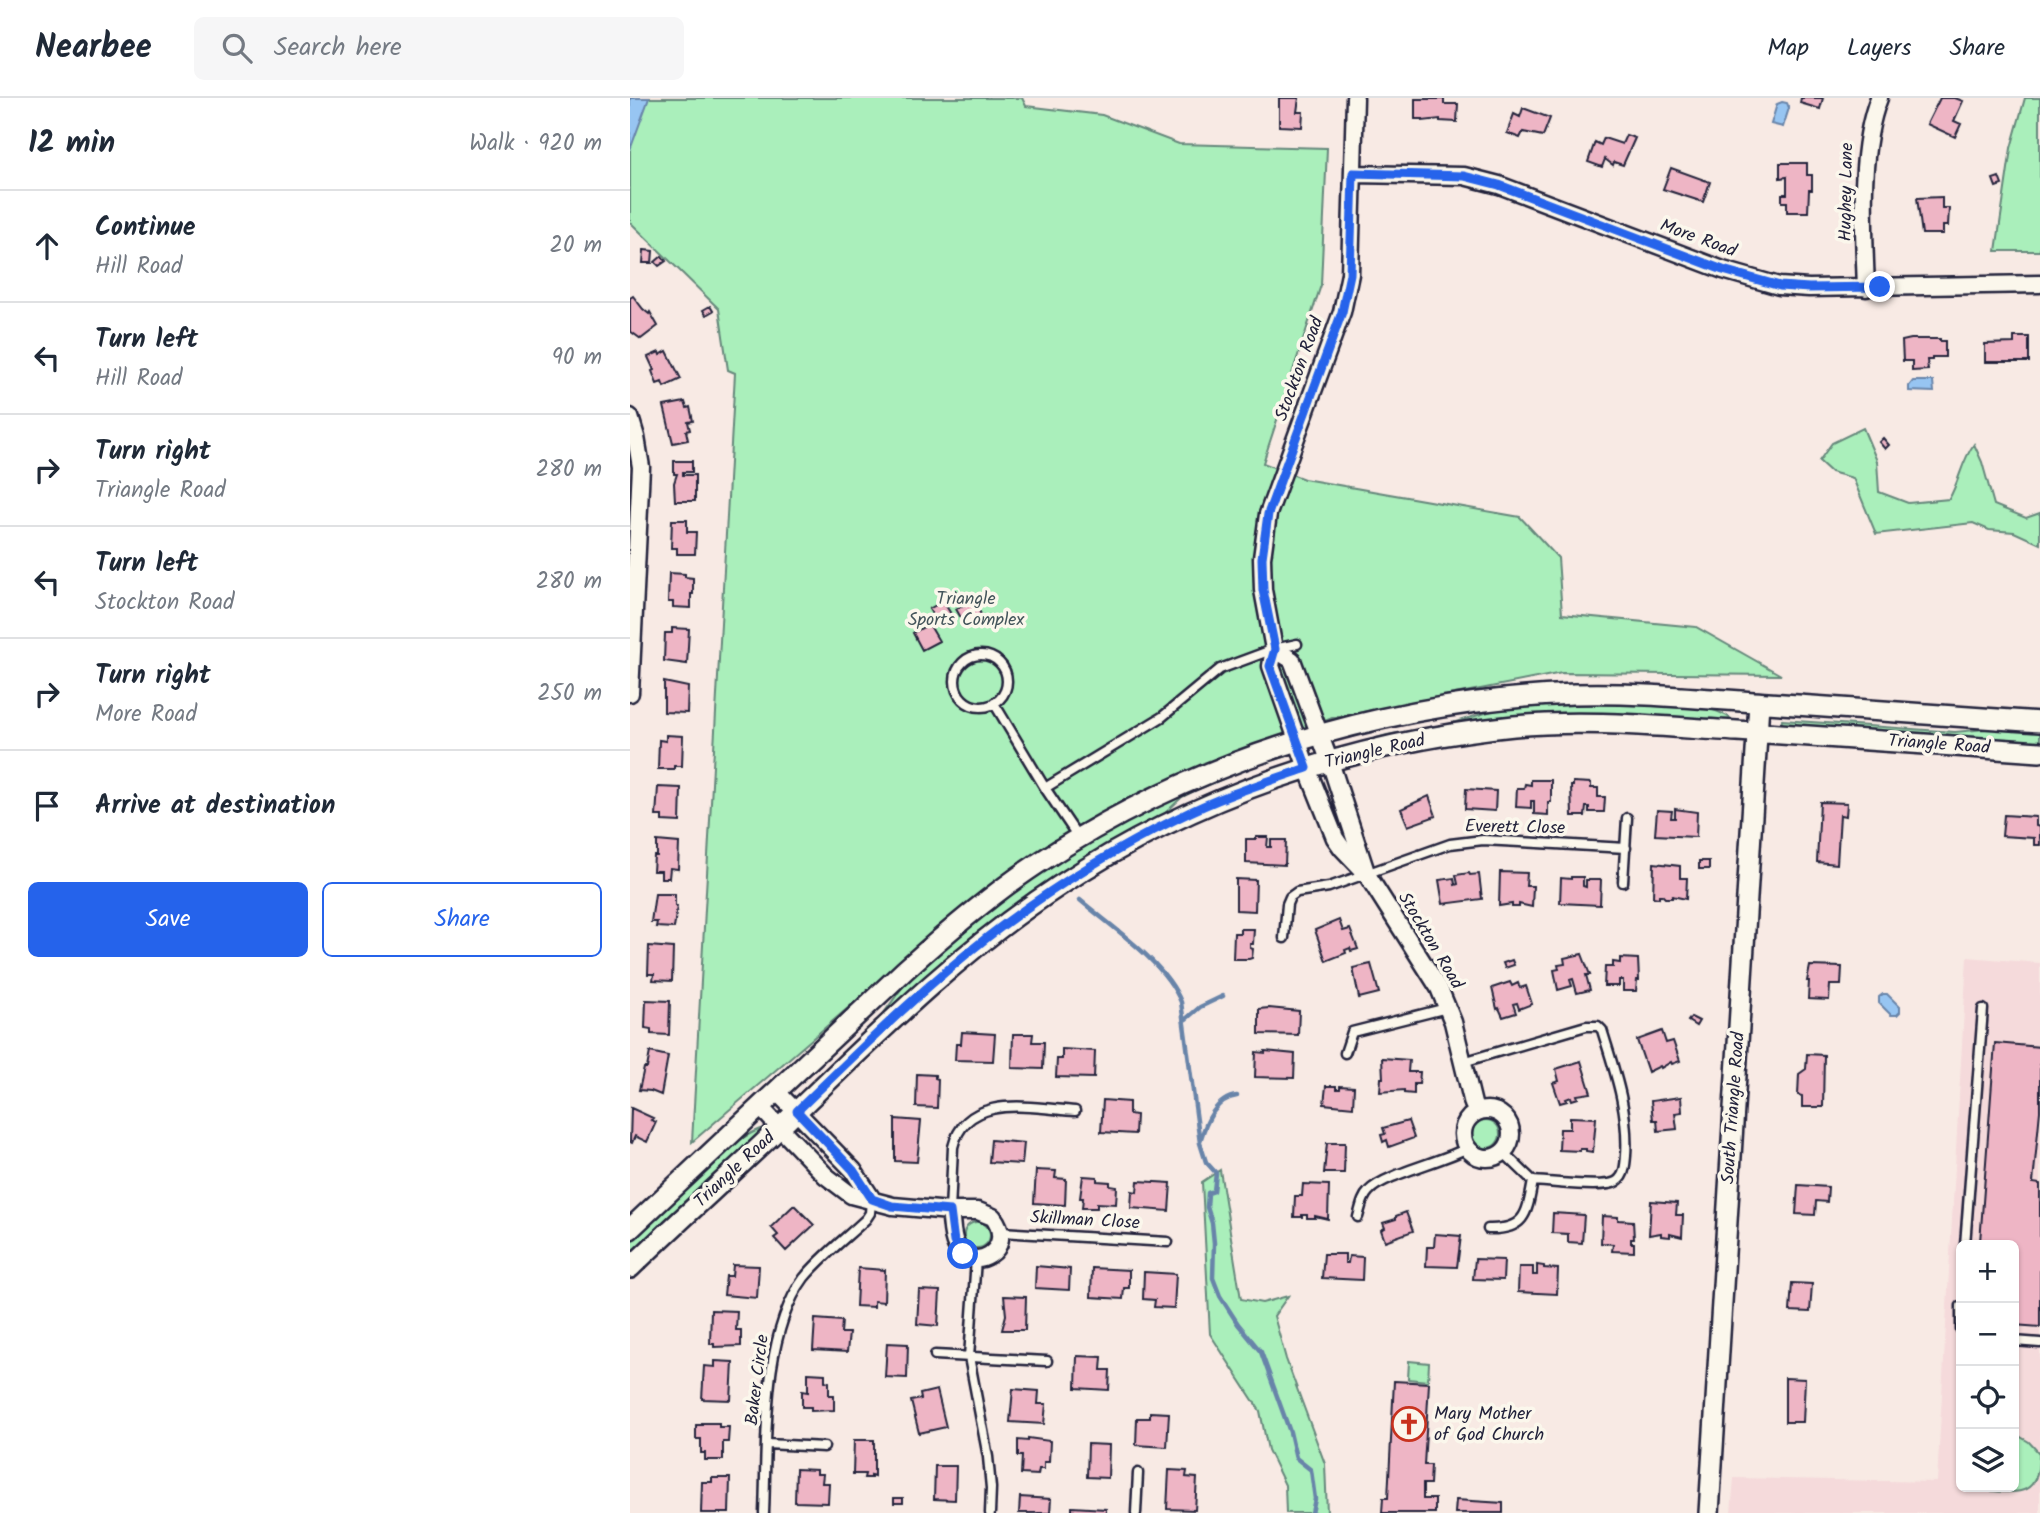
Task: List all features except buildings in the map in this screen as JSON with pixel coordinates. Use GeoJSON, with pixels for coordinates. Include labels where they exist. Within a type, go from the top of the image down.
{"type":"FeatureCollection","features":[{"type":"Feature","properties":{"kind":"street","name":"Stockton Road"},"geometry":{"type":"LineString","coordinates":[[1355,98],[1350,274],[1342,312],[1268,514],[1264,535],[1263,590],[1275,649],[1270,666],[1335,838],[1366,873],[1430,972],[1447,1007],[1477,1112]]}},
{"type":"Feature","properties":{"kind":"street","name":"Hughey Lane"},"geometry":{"type":"LineString","coordinates":[[1866,288],[1865,160],[1871,116],[1879,98]]}},
{"type":"Feature","properties":{"kind":"street","name":"More Road"},"geometry":{"type":"LineString","coordinates":[[1353,173],[1464,176],[1499,185],[1723,270],[1780,286],[1866,288],[2040,284]]}},
{"type":"Feature","properties":{"kind":"street"},"geometry":{"type":"LineString","coordinates":[[630,417],[641,467],[630,693]]}},
{"type":"Feature","properties":{"kind":"street","name":"Stockton Road"},"geometry":{"type":"LineString","coordinates":[[1275,649],[1292,660],[1357,839],[1366,873]]}},
{"type":"Feature","properties":{"kind":"street","name":"Triangle Road"},"geometry":{"type":"LineString","coordinates":[[630,1229],[949,931],[1009,884],[1079,839],[1170,789],[1261,753],[1319,734],[1416,711],[1516,698],[1576,694],[1644,695],[2040,722]]}},
{"type":"Feature","properties":{"kind":"street","name":"South Triangle Road"},"geometry":{"type":"LineString","coordinates":[[1709,1513],[1759,703]]}},
{"type":"Feature","properties":{"kind":"street","name":"Triangle Road"},"geometry":{"type":"LineString","coordinates":[[630,1268],[854,1056],[960,960],[1059,885],[1131,842],[1236,793],[1330,762],[1441,736],[1516,726],[1623,724],[2040,752]]}},
{"type":"Feature","properties":{"kind":"street"},"geometry":{"type":"LineString","coordinates":[[776,1091],[853,1170],[872,1199]]}},
{"type":"Feature","properties":{"kind":"street"},"geometry":{"type":"LineString","coordinates":[[760,1107],[826,1176],[851,1195],[892,1206],[984,1212],[993,1217],[1001,1232],[999,1245],[993,1253],[976,1259],[963,1254],[953,1237],[950,1211]]}},
{"type":"Feature","properties":{"kind":"street"},"geometry":{"type":"LineString","coordinates":[[1477,1112],[1497,1113],[1508,1124],[1511,1137],[1503,1152],[1487,1158],[1476,1156],[1468,1148],[1464,1141],[1464,1126],[1477,1112]]}},
{"type":"Feature","properties":{"kind":"lane"},"geometry":{"type":"LineString","coordinates":[[1045,788],[1162,717],[1220,669],[1297,644]]}},
{"type":"Feature","properties":{"kind":"lane"},"geometry":{"type":"LineString","coordinates":[[986,655],[1001,664],[1007,681],[1001,697],[994,703],[986,706],[970,704],[958,693],[955,677],[957,669],[969,657],[986,655]]}},
{"type":"Feature","properties":{"kind":"lane"},"geometry":{"type":"LineString","coordinates":[[994,703],[1079,839]]}},
{"type":"Feature","properties":{"kind":"lane"},"geometry":{"type":"LineString","coordinates":[[1623,882],[1628,818]]}},
{"type":"Feature","properties":{"kind":"lane","name":"Everett Close"},"geometry":{"type":"LineString","coordinates":[[1284,938],[1287,904],[1290,897],[1297,892],[1329,887],[1435,848],[1466,841],[1626,848]]}},
{"type":"Feature","properties":{"kind":"lane"},"geometry":{"type":"LineString","coordinates":[[1345,1053],[1352,1032],[1447,1007]]}},
{"type":"Feature","properties":{"kind":"lane"},"geometry":{"type":"LineString","coordinates":[[1965,1240],[1983,1009]]}},
{"type":"Feature","properties":{"kind":"lane"},"geometry":{"type":"LineString","coordinates":[[1463,1062],[1586,1026],[1598,1026],[1602,1030],[1623,1103],[1627,1139],[1623,1174],[1616,1182],[1604,1184],[1532,1181],[1503,1152]]}},
{"type":"Feature","properties":{"kind":"lane"},"geometry":{"type":"LineString","coordinates":[[950,1211],[953,1147],[955,1138],[967,1120],[979,1112],[1002,1107],[1075,1111]]}},
{"type":"Feature","properties":{"kind":"lane"},"geometry":{"type":"LineString","coordinates":[[1359,1217],[1364,1197],[1374,1186],[1455,1156],[1468,1148]]}},
{"type":"Feature","properties":{"kind":"lane"},"geometry":{"type":"LineString","coordinates":[[1488,1229],[1511,1227],[1521,1220],[1527,1213],[1532,1181]]}},
{"type":"Feature","properties":{"kind":"lane","name":"Baker Circle"},"geometry":{"type":"LineString","coordinates":[[764,1513],[771,1370],[784,1317],[804,1279],[866,1219],[870,1213],[872,1199]]}},
{"type":"Feature","properties":{"kind":"lane","name":"Skillman Close"},"geometry":{"type":"LineString","coordinates":[[1001,1232],[1168,1242]]}},
{"type":"Feature","properties":{"kind":"lane"},"geometry":{"type":"LineString","coordinates":[[976,1259],[969,1357],[988,1457],[990,1513]]}},
{"type":"Feature","properties":{"kind":"lane"},"geometry":{"type":"LineString","coordinates":[[2019,1341],[2040,1343]]}},
{"type":"Feature","properties":{"kind":"lane"},"geometry":{"type":"LineString","coordinates":[[935,1355],[1047,1361]]}},
{"type":"Feature","properties":{"kind":"lane"},"geometry":{"type":"LineString","coordinates":[[767,1444],[824,1447]]}},
{"type":"Feature","properties":{"kind":"lane"},"geometry":{"type":"LineString","coordinates":[[1136,1513],[1138,1473]]}},
{"type":"Feature","properties":{"kind":"shaded area"},"geometry":{"type":"Polygon","coordinates":[[[1967,957],[2040,963],[2040,1513],[1731,1513],[1734,1478],[1937,1482],[1967,957]]]}},
{"type":"Feature","properties":{"kind":"green space","name":"Triangle Sports Complex"},"geometry":{"type":"Polygon","coordinates":[[[630,98],[1022,98],[1026,106],[1102,115],[1179,144],[1327,148],[1321,285],[1263,463],[1304,479],[1520,517],[1558,558],[1562,614],[1696,627],[1781,675],[1562,673],[1332,718],[1088,820],[941,928],[692,1142],[735,373],[728,370],[719,309],[630,222],[630,98]]]}},
{"type":"Feature","properties":{"kind":"green space"},"geometry":{"type":"Polygon","coordinates":[[[2025,98],[2040,98],[2040,251],[1996,251],[2011,148],[2025,98]]]}},
{"type":"Feature","properties":{"kind":"green space"},"geometry":{"type":"Polygon","coordinates":[[[1863,428],[1877,461],[1879,492],[1908,503],[1949,499],[1974,444],[1994,505],[2026,518],[2040,513],[2040,544],[2014,532],[1989,530],[1973,523],[1876,534],[1853,478],[1831,472],[1819,461],[1832,443],[1863,428]]]}},
{"type":"Feature","properties":{"kind":"green space"},"geometry":{"type":"Polygon","coordinates":[[[1626,702],[1697,706],[1711,709],[1734,721],[1674,718],[1338,749],[1387,735],[1449,724],[1505,707],[1626,702]]]}},
{"type":"Feature","properties":{"kind":"green space"},"geometry":{"type":"Polygon","coordinates":[[[1782,720],[1955,732],[1996,728],[2040,731],[2040,744],[1781,724],[1782,720]]]}},
{"type":"Feature","properties":{"kind":"green space"},"geometry":{"type":"Polygon","coordinates":[[[1287,754],[1288,756],[1249,768],[1182,797],[1160,818],[1055,878],[802,1096],[801,1094],[874,1025],[910,978],[991,906],[1037,873],[1085,843],[1186,791],[1287,754]]]}},
{"type":"Feature","properties":{"kind":"green space"},"geometry":{"type":"Polygon","coordinates":[[[1486,1120],[1496,1124],[1500,1134],[1496,1144],[1486,1148],[1476,1144],[1472,1134],[1476,1124],[1486,1120]]]}},
{"type":"Feature","properties":{"kind":"green space"},"geometry":{"type":"Polygon","coordinates":[[[765,1128],[630,1257],[630,1239],[676,1194],[732,1145],[765,1128]]]}},
{"type":"Feature","properties":{"kind":"green space"},"geometry":{"type":"Polygon","coordinates":[[[1220,1170],[1241,1299],[1262,1303],[1288,1296],[1274,1316],[1286,1359],[1325,1464],[1327,1513],[1286,1513],[1285,1485],[1268,1450],[1260,1411],[1210,1334],[1202,1182],[1220,1170]]]}},
{"type":"Feature","properties":{"kind":"green space"},"geometry":{"type":"Polygon","coordinates":[[[977,1222],[987,1225],[990,1235],[987,1245],[977,1248],[967,1245],[964,1235],[967,1225],[977,1222]]]}},
{"type":"Feature","properties":{"kind":"green space"},"geometry":{"type":"Polygon","coordinates":[[[1409,1361],[1429,1363],[1428,1381],[1408,1379],[1409,1361]]]}},
{"type":"Feature","properties":{"kind":"green space"},"geometry":{"type":"Polygon","coordinates":[[[2019,1436],[2039,1453],[2035,1479],[2031,1486],[2019,1491],[2019,1436]]]}},
{"type":"Feature","properties":{"kind":"water"},"geometry":{"type":"Polygon","coordinates":[[[630,98],[649,98],[630,150],[630,98]]]}},
{"type":"Feature","properties":{"kind":"water"},"geometry":{"type":"Polygon","coordinates":[[[1787,103],[1789,108],[1783,127],[1771,124],[1777,104],[1787,103]]]}},
{"type":"Feature","properties":{"kind":"water"},"geometry":{"type":"Polygon","coordinates":[[[1913,381],[1933,381],[1934,392],[1909,391],[1913,381]]]}},
{"type":"Feature","properties":{"kind":"water"},"geometry":{"type":"Polygon","coordinates":[[[1887,994],[1900,1007],[1897,1015],[1891,1015],[1879,1003],[1879,997],[1887,994]]]}},
{"type":"Feature","properties":{"kind":"waterway"},"geometry":{"type":"LineString","coordinates":[[1080,900],[1151,960],[1163,973],[1181,1002],[1200,1143],[1206,1162],[1216,1173],[1214,1191],[1208,1193],[1207,1207],[1214,1243],[1213,1278],[1220,1296],[1238,1324],[1261,1352],[1290,1432],[1296,1458],[1311,1470],[1315,1499],[1312,1513]]}},
{"type":"Feature","properties":{"kind":"waterway"},"geometry":{"type":"LineString","coordinates":[[1186,1019],[1200,1007],[1223,996]]}},
{"type":"Feature","properties":{"kind":"waterway"},"geometry":{"type":"LineString","coordinates":[[1200,1141],[1218,1106],[1237,1096]]}},
{"type":"Feature","properties":{"kind":"place","name":"Mary Mother of God Church"},"geometry":{"type":"Point","coordinates":[1409,1424]}},
{"type":"Feature","properties":{"kind":"route"},"geometry":{"type":"LineString","coordinates":[[963,1254],[954,1242],[950,1211],[892,1206],[872,1199],[853,1170],[797,1111],[960,960],[1059,885],[1131,842],[1180,817],[1236,793],[1307,768],[1270,666],[1275,649],[1263,590],[1262,558],[1268,514],[1342,312],[1350,274],[1353,173],[1464,176],[1499,185],[1723,270],[1780,286],[1880,287]]}}]}
